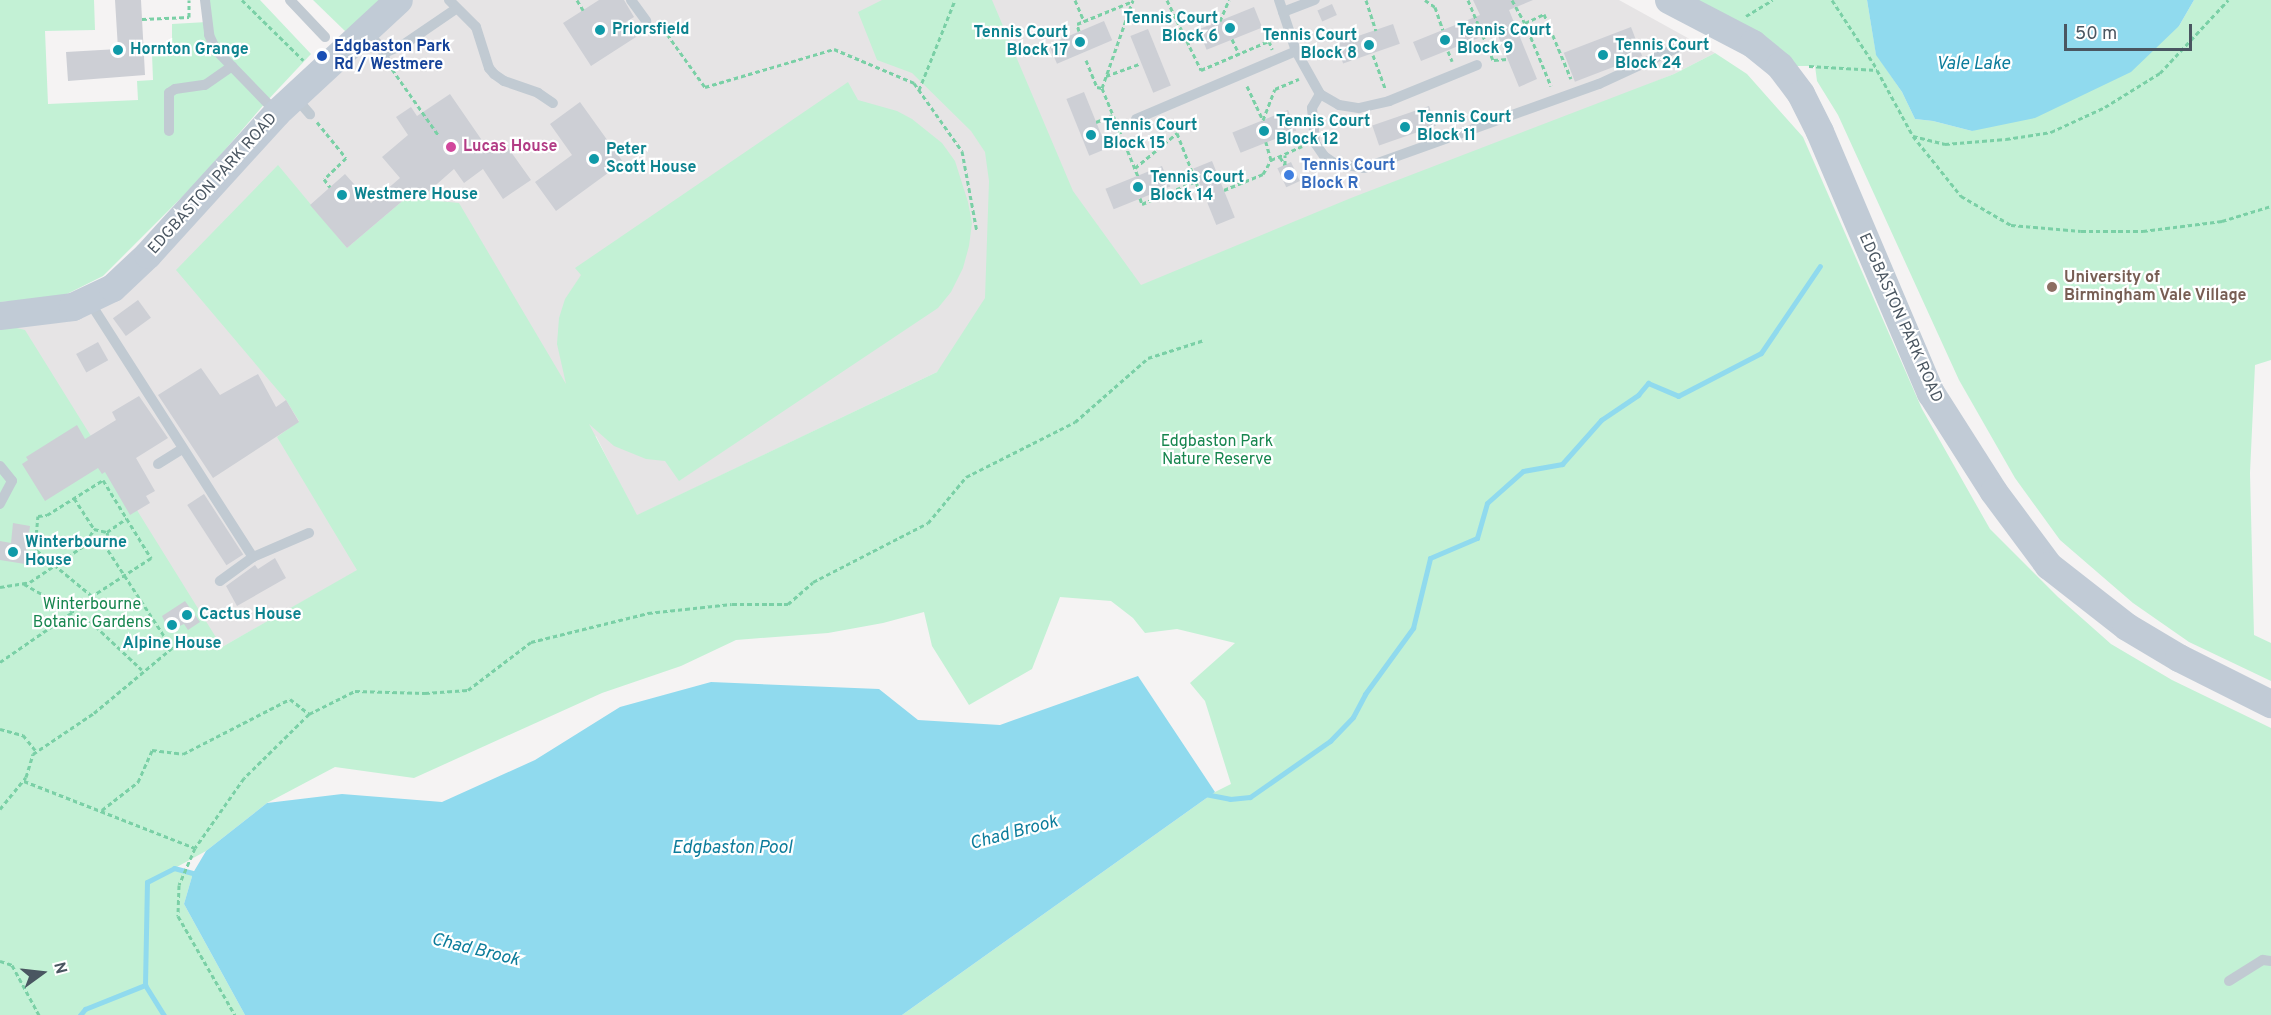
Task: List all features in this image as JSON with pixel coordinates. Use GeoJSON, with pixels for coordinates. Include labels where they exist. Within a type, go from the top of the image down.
{"type":"FeatureCollection","features":[{"type":"Feature","properties":{"kind":"street","name":"EDGBASTON PARK ROAD"},"geometry":{"type":"LineString","coordinates":[[0,316],[64,309],[113,288],[294,108],[320,76],[378,48],[399,0]]}},
{"type":"Feature","properties":{"kind":"street","name":"EDGBASTON PARK ROAD"},"geometry":{"type":"LineString","coordinates":[[1669,0],[1753,44],[1780,66],[1801,94],[1820,132],[1931,393],[1994,492],[2049,566],[2127,627],[2179,658],[2271,704]]}},
{"type":"Feature","properties":{"kind":"lane"},"geometry":{"type":"LineString","coordinates":[[206,0],[209,35],[216,50],[232,66],[294,108]]}},
{"type":"Feature","properties":{"kind":"lane"},"geometry":{"type":"LineString","coordinates":[[290,0],[326,37]]}},
{"type":"Feature","properties":{"kind":"lane"},"geometry":{"type":"LineString","coordinates":[[631,0],[646,21]]}},
{"type":"Feature","properties":{"kind":"lane"},"geometry":{"type":"LineString","coordinates":[[1279,0],[1296,51],[1309,75],[1320,94],[1339,105],[1359,108],[1389,101],[1478,65]]}},
{"type":"Feature","properties":{"kind":"lane"},"geometry":{"type":"LineString","coordinates":[[1283,12],[1315,0]]}},
{"type":"Feature","properties":{"kind":"lane"},"geometry":{"type":"LineString","coordinates":[[378,48],[404,45],[453,4],[476,27],[489,68],[494,74],[504,81],[538,93],[553,103]]}},
{"type":"Feature","properties":{"kind":"lane"},"geometry":{"type":"LineString","coordinates":[[1320,94],[1312,108],[1314,141],[1324,156],[1334,164],[1364,168],[1576,92],[1683,45]]}},
{"type":"Feature","properties":{"kind":"lane"},"geometry":{"type":"LineString","coordinates":[[1136,119],[1296,51]]}},
{"type":"Feature","properties":{"kind":"lane"},"geometry":{"type":"LineString","coordinates":[[169,131],[169,93],[175,89],[205,85],[232,66]]}},
{"type":"Feature","properties":{"kind":"lane"},"geometry":{"type":"LineString","coordinates":[[88,300],[182,449],[254,557]]}},
{"type":"Feature","properties":{"kind":"lane"},"geometry":{"type":"LineString","coordinates":[[158,464],[182,449]]}},
{"type":"Feature","properties":{"kind":"lane"},"geometry":{"type":"LineString","coordinates":[[0,466],[12,481],[0,504]]}},
{"type":"Feature","properties":{"kind":"lane"},"geometry":{"type":"LineString","coordinates":[[220,580],[254,557],[309,533]]}},
{"type":"Feature","properties":{"kind":"lane"},"geometry":{"type":"LineString","coordinates":[[2229,981],[2263,960],[2271,961]]}},
{"type":"Feature","properties":{"kind":"path"},"geometry":{"type":"LineString","coordinates":[[142,19],[189,17],[189,0]]}},
{"type":"Feature","properties":{"kind":"path"},"geometry":{"type":"LineString","coordinates":[[242,0],[320,76]]}},
{"type":"Feature","properties":{"kind":"path"},"geometry":{"type":"LineString","coordinates":[[577,0],[583,10]]}},
{"type":"Feature","properties":{"kind":"path"},"geometry":{"type":"LineString","coordinates":[[919,90],[956,0]]}},
{"type":"Feature","properties":{"kind":"path"},"geometry":{"type":"LineString","coordinates":[[1076,0],[1084,21]]}},
{"type":"Feature","properties":{"kind":"path"},"geometry":{"type":"LineString","coordinates":[[1079,31],[1077,24],[1133,0]]}},
{"type":"Feature","properties":{"kind":"path"},"geometry":{"type":"LineString","coordinates":[[1133,0],[1102,88],[1138,176]]}},
{"type":"Feature","properties":{"kind":"path"},"geometry":{"type":"LineString","coordinates":[[1167,0],[1201,70],[1269,41],[1277,61]]}},
{"type":"Feature","properties":{"kind":"path"},"geometry":{"type":"LineString","coordinates":[[1221,21],[1229,0]]}},
{"type":"Feature","properties":{"kind":"path"},"geometry":{"type":"LineString","coordinates":[[1366,0],[1376,30]]}},
{"type":"Feature","properties":{"kind":"path"},"geometry":{"type":"LineString","coordinates":[[1425,0],[1435,7],[1443,30]]}},
{"type":"Feature","properties":{"kind":"path"},"geometry":{"type":"LineString","coordinates":[[1468,0],[1493,60]]}},
{"type":"Feature","properties":{"kind":"path"},"geometry":{"type":"LineString","coordinates":[[1512,0],[1525,23],[1556,99]]}},
{"type":"Feature","properties":{"kind":"path"},"geometry":{"type":"LineString","coordinates":[[1726,28],[1773,0]]}},
{"type":"Feature","properties":{"kind":"path"},"geometry":{"type":"LineString","coordinates":[[1832,0],[1877,70],[1913,136],[1961,196],[2012,225],[2081,231],[2143,231],[2222,220],[2270,207]]}},
{"type":"Feature","properties":{"kind":"path"},"geometry":{"type":"LineString","coordinates":[[1913,136],[1945,144],[2051,132],[2105,107],[2160,73],[2228,0]]}},
{"type":"Feature","properties":{"kind":"path"},"geometry":{"type":"LineString","coordinates":[[1525,23],[1544,14],[1576,92]]}},
{"type":"Feature","properties":{"kind":"path"},"geometry":{"type":"LineString","coordinates":[[646,21],[667,34],[705,87],[834,49],[914,83],[962,152],[977,232]]}},
{"type":"Feature","properties":{"kind":"path"},"geometry":{"type":"LineString","coordinates":[[1232,39],[1239,54]]}},
{"type":"Feature","properties":{"kind":"path"},"geometry":{"type":"LineString","coordinates":[[378,48],[439,136]]}},
{"type":"Feature","properties":{"kind":"path"},"geometry":{"type":"LineString","coordinates":[[1374,55],[1389,101]]}},
{"type":"Feature","properties":{"kind":"path"},"geometry":{"type":"LineString","coordinates":[[1478,65],[1493,60],[1507,59]]}},
{"type":"Feature","properties":{"kind":"path"},"geometry":{"type":"LineString","coordinates":[[1086,60],[1097,87],[1102,88]]}},
{"type":"Feature","properties":{"kind":"path"},"geometry":{"type":"LineString","coordinates":[[1106,76],[1141,63]]}},
{"type":"Feature","properties":{"kind":"path"},"geometry":{"type":"LineString","coordinates":[[1780,66],[1877,70]]}},
{"type":"Feature","properties":{"kind":"path"},"geometry":{"type":"LineString","coordinates":[[1242,75],[1263,120],[1275,88],[1309,75]]}},
{"type":"Feature","properties":{"kind":"path"},"geometry":{"type":"LineString","coordinates":[[294,108],[346,158],[324,179],[330,187]]}},
{"type":"Feature","properties":{"kind":"path"},"geometry":{"type":"LineString","coordinates":[[1096,122],[1113,115]]}},
{"type":"Feature","properties":{"kind":"path"},"geometry":{"type":"LineString","coordinates":[[1135,168],[1177,132],[1200,192],[1203,192]]}},
{"type":"Feature","properties":{"kind":"path"},"geometry":{"type":"LineString","coordinates":[[1224,190],[1263,174],[1271,160],[1314,141]]}},
{"type":"Feature","properties":{"kind":"path"},"geometry":{"type":"LineString","coordinates":[[1266,142],[1271,160]]}},
{"type":"Feature","properties":{"kind":"path"},"geometry":{"type":"LineString","coordinates":[[1280,157],[1285,165],[1285,155]]}},
{"type":"Feature","properties":{"kind":"path"},"geometry":{"type":"LineString","coordinates":[[1140,198],[1142,204],[1196,181]]}},
{"type":"Feature","properties":{"kind":"path"},"geometry":{"type":"LineString","coordinates":[[235,1015],[178,916],[179,885],[195,848],[244,778],[309,714],[355,691],[425,693],[468,690],[531,642],[648,612],[732,604],[788,604],[813,582],[928,523],[966,477],[1075,422],[1148,358],[1204,340]]}},
{"type":"Feature","properties":{"kind":"path"},"geometry":{"type":"LineString","coordinates":[[103,480],[151,558],[92,596],[34,549],[38,516],[46,515],[74,498],[103,480]]}},
{"type":"Feature","properties":{"kind":"path"},"geometry":{"type":"LineString","coordinates":[[74,498],[94,529],[106,532],[127,518]]}},
{"type":"Feature","properties":{"kind":"path"},"geometry":{"type":"LineString","coordinates":[[94,529],[90,536],[91,541],[98,546],[104,544],[108,537],[106,532]]}},
{"type":"Feature","properties":{"kind":"path"},"geometry":{"type":"LineString","coordinates":[[0,587],[24,584],[91,541]]}},
{"type":"Feature","properties":{"kind":"path"},"geometry":{"type":"LineString","coordinates":[[0,808],[23,780],[33,754],[94,713],[142,670],[172,648],[104,544]]}},
{"type":"Feature","properties":{"kind":"path"},"geometry":{"type":"LineString","coordinates":[[24,584],[90,621],[142,670]]}},
{"type":"Feature","properties":{"kind":"path"},"geometry":{"type":"LineString","coordinates":[[0,662],[74,611]]}},
{"type":"Feature","properties":{"kind":"path"},"geometry":{"type":"LineString","coordinates":[[102,810],[138,782],[152,750],[183,754],[290,699],[309,714]]}},
{"type":"Feature","properties":{"kind":"path"},"geometry":{"type":"LineString","coordinates":[[0,729],[23,735],[37,752]]}},
{"type":"Feature","properties":{"kind":"path"},"geometry":{"type":"LineString","coordinates":[[23,780],[195,848]]}},
{"type":"Feature","properties":{"kind":"path"},"geometry":{"type":"LineString","coordinates":[[0,961],[12,965],[39,1015]]}},
{"type":"Feature","properties":{"kind":"shaded area"},"geometry":{"type":"Polygon","coordinates":[[[410,0],[1619,0],[1715,53],[1674,74],[937,372],[636,516],[596,436],[222,647],[0,324],[68,322],[410,0]]]}},
{"type":"Feature","properties":{"kind":"green space"},"geometry":{"type":"Polygon","coordinates":[[[0,0],[94,0],[95,30],[45,31],[48,104],[138,100],[137,81],[153,80],[152,54],[172,54],[172,24],[207,22],[205,0],[260,0],[311,54],[199,180],[103,276],[59,298],[0,302],[0,0]]]}},
{"type":"Feature","properties":{"kind":"green space"},"geometry":{"type":"Polygon","coordinates":[[[313,0],[381,0],[346,32],[313,0]]]}},
{"type":"Feature","properties":{"kind":"green space"},"geometry":{"type":"Polygon","coordinates":[[[882,0],[992,0],[1073,191],[1141,285],[1351,198],[1674,74],[1715,53],[1747,74],[1803,137],[1922,409],[1990,529],[2058,597],[2111,644],[2172,680],[2271,728],[2271,1015],[902,1015],[1215,792],[1231,784],[1205,701],[1190,683],[1235,643],[1177,629],[1145,633],[1133,618],[1111,601],[1060,597],[1032,669],[969,705],[932,646],[924,612],[883,623],[828,633],[736,640],[681,666],[602,693],[414,778],[335,767],[267,803],[206,851],[175,868],[193,873],[184,904],[245,1015],[0,1015],[0,324],[25,330],[222,647],[357,570],[277,437],[299,421],[286,400],[176,270],[278,165],[347,248],[413,192],[420,199],[459,203],[566,384],[557,344],[559,318],[565,299],[581,275],[575,268],[848,82],[858,100],[897,111],[912,119],[942,143],[955,161],[968,202],[972,223],[969,246],[963,268],[951,292],[938,308],[679,481],[665,461],[646,459],[614,446],[589,424],[637,515],[937,372],[985,298],[989,181],[985,152],[971,131],[912,73],[877,60],[858,12],[882,0]]]}},
{"type":"Feature","properties":{"kind":"green space","name":"University of Birmingham Vale Village"},"geometry":{"type":"Polygon","coordinates":[[[1669,0],[1867,0],[1876,54],[1902,92],[1915,119],[1972,131],[2179,26],[2194,0],[2271,0],[2271,360],[2255,365],[2250,473],[2254,635],[2271,643],[2271,681],[2189,642],[2133,603],[2060,540],[2015,478],[1959,380],[1838,115],[1817,81],[1815,66],[1780,66],[1669,0]]]}},
{"type":"Feature","properties":{"kind":"water","name":"Vale Lake"},"geometry":{"type":"Polygon","coordinates":[[[1867,0],[2194,0],[2179,26],[2131,72],[2035,118],[1972,131],[1915,119],[1902,92],[1876,55],[1867,0]]]}},
{"type":"Feature","properties":{"kind":"water","name":"Edgbaston Pool"},"geometry":{"type":"Polygon","coordinates":[[[1138,676],[1215,792],[902,1015],[245,1015],[184,904],[193,873],[206,851],[267,803],[342,794],[442,802],[535,760],[620,707],[711,682],[879,689],[918,720],[1000,725],[1138,676]]]}},
{"type":"Feature","properties":{"kind":"building","name":"Hornton Grange"},"geometry":{"type":"Polygon","coordinates":[[[115,0],[141,0],[145,75],[68,81],[66,52],[118,49],[115,0]]]}},
{"type":"Feature","properties":{"kind":"building","name":"Priorsfield"},"geometry":{"type":"Polygon","coordinates":[[[599,0],[624,0],[634,17],[626,22],[636,37],[591,66],[563,23],[599,0]]]}},
{"type":"Feature","properties":{"kind":"building"},"geometry":{"type":"Polygon","coordinates":[[[1473,0],[1533,0],[1509,10],[1537,79],[1519,87],[1496,31],[1421,61],[1413,42],[1480,15],[1473,0]]]}},
{"type":"Feature","properties":{"kind":"building"},"geometry":{"type":"Polygon","coordinates":[[[1332,4],[1337,15],[1322,21],[1317,11],[1332,4]]]}},
{"type":"Feature","properties":{"kind":"building","name":"Tennis Court Block 6"},"geometry":{"type":"Polygon","coordinates":[[[1254,7],[1262,27],[1207,50],[1198,29],[1254,7]]]}},
{"type":"Feature","properties":{"kind":"building","name":"Tennis Court Block 17"},"geometry":{"type":"Polygon","coordinates":[[[1104,21],[1112,40],[1057,64],[1049,44],[1104,21]]]}},
{"type":"Feature","properties":{"kind":"building","name":"Tennis Court Block 8"},"geometry":{"type":"Polygon","coordinates":[[[1393,24],[1400,44],[1343,63],[1336,44],[1393,24]]]}},
{"type":"Feature","properties":{"kind":"building","name":"Tennis Court Block 24"},"geometry":{"type":"Polygon","coordinates":[[[1631,27],[1642,56],[1575,82],[1564,53],[1631,27]]]}},
{"type":"Feature","properties":{"kind":"building"},"geometry":{"type":"Polygon","coordinates":[[[1148,29],[1171,86],[1153,93],[1130,36],[1148,29]]]}},
{"type":"Feature","properties":{"kind":"building","name":"Tennis Court Block 15"},"geometry":{"type":"Polygon","coordinates":[[[1084,92],[1107,149],[1089,156],[1066,99],[1084,92]]]}},
{"type":"Feature","properties":{"kind":"building"},"geometry":{"type":"Polygon","coordinates":[[[450,94],[490,152],[504,142],[531,180],[503,199],[483,169],[464,183],[454,169],[420,199],[413,192],[347,248],[310,205],[345,174],[371,203],[400,178],[382,157],[408,135],[396,117],[411,107],[417,116],[450,94]]]}},
{"type":"Feature","properties":{"kind":"building","name":"Peter Scott House"},"geometry":{"type":"Polygon","coordinates":[[[580,102],[623,162],[556,211],[535,182],[572,155],[550,124],[580,102]]]}},
{"type":"Feature","properties":{"kind":"building","name":"Tennis Court Block 11"},"geometry":{"type":"Polygon","coordinates":[[[1429,106],[1436,126],[1379,145],[1372,126],[1429,106]]]}},
{"type":"Feature","properties":{"kind":"building","name":"Tennis Court Block 12"},"geometry":{"type":"Polygon","coordinates":[[[1288,110],[1296,130],[1241,153],[1232,132],[1288,110]]]}},
{"type":"Feature","properties":{"kind":"building"},"geometry":{"type":"Polygon","coordinates":[[[1212,161],[1235,218],[1216,225],[1193,168],[1212,161]]]}},
{"type":"Feature","properties":{"kind":"building","name":"Tennis Court Block R"},"geometry":{"type":"Polygon","coordinates":[[[1291,162],[1300,181],[1286,187],[1277,168],[1291,162]]]}},
{"type":"Feature","properties":{"kind":"building","name":"Tennis Court Block 14"},"geometry":{"type":"Polygon","coordinates":[[[1162,166],[1170,186],[1114,209],[1105,189],[1162,166]]]}},
{"type":"Feature","properties":{"kind":"building"},"geometry":{"type":"Polygon","coordinates":[[[138,300],[151,318],[126,336],[113,318],[138,300]]]}},
{"type":"Feature","properties":{"kind":"building"},"geometry":{"type":"Polygon","coordinates":[[[98,342],[108,360],[86,372],[76,354],[98,342]]]}},
{"type":"Feature","properties":{"kind":"building"},"geometry":{"type":"Polygon","coordinates":[[[201,368],[220,395],[258,374],[276,407],[286,400],[299,422],[213,478],[158,395],[201,368]]]}},
{"type":"Feature","properties":{"kind":"building"},"geometry":{"type":"Polygon","coordinates":[[[139,396],[168,438],[136,458],[155,491],[146,496],[150,503],[130,515],[105,472],[102,474],[98,468],[45,501],[22,464],[28,460],[26,457],[77,425],[85,439],[116,420],[112,412],[139,396]]]}},
{"type":"Feature","properties":{"kind":"building"},"geometry":{"type":"Polygon","coordinates":[[[204,494],[243,554],[226,565],[187,505],[204,494]]]}},
{"type":"Feature","properties":{"kind":"building","name":"Winterbourne House"},"geometry":{"type":"Polygon","coordinates":[[[13,523],[30,526],[25,564],[0,560],[0,541],[11,543],[13,523]]]}},
{"type":"Feature","properties":{"kind":"building"},"geometry":{"type":"Polygon","coordinates":[[[275,558],[286,578],[237,606],[226,586],[255,565],[258,569],[275,558]]]}},
{"type":"Feature","properties":{"kind":"building"},"geometry":{"type":"Polygon","coordinates":[[[185,601],[200,622],[188,630],[184,624],[169,631],[162,616],[185,601]]]}},
{"type":"Feature","properties":{"kind":"waterway","name":"Chad Brook"},"geometry":{"type":"LineString","coordinates":[[1205,794],[1230,799],[1250,797],[1330,741],[1353,717],[1365,694],[1413,628],[1430,558],[1477,538],[1487,503],[1523,471],[1562,464],[1601,420],[1638,395],[1648,383],[1678,396],[1761,353],[1820,266]]}},
{"type":"Feature","properties":{"kind":"waterway","name":"Chad Brook"},"geometry":{"type":"LineString","coordinates":[[80,1015],[85,1009],[145,985],[147,882],[174,868],[197,874]]}},
{"type":"Feature","properties":{"kind":"waterway"},"geometry":{"type":"LineString","coordinates":[[145,985],[164,1015]]}},
{"type":"Feature","properties":{"kind":"place","name":"Tennis Court Block 6"},"geometry":{"type":"Point","coordinates":[1230,28]}},
{"type":"Feature","properties":{"kind":"place","name":"Priorsfield"},"geometry":{"type":"Point","coordinates":[600,30]}},
{"type":"Feature","properties":{"kind":"place","name":"Tennis Court Block 9"},"geometry":{"type":"Point","coordinates":[1445,40]}},
{"type":"Feature","properties":{"kind":"place","name":"Tennis Court Block 17"},"geometry":{"type":"Point","coordinates":[1080,42]}},
{"type":"Feature","properties":{"kind":"place","name":"Tennis Court Block 8"},"geometry":{"type":"Point","coordinates":[1369,45]}},
{"type":"Feature","properties":{"kind":"place","name":"Hornton Grange"},"geometry":{"type":"Point","coordinates":[118,50]}},
{"type":"Feature","properties":{"kind":"place","name":"Tennis Court Block 24"},"geometry":{"type":"Point","coordinates":[1603,55]}},
{"type":"Feature","properties":{"kind":"place","name":"Edgbaston Park Rd / Westmere"},"geometry":{"type":"Point","coordinates":[322,56]}},
{"type":"Feature","properties":{"kind":"place","name":"Tennis Court Block 11"},"geometry":{"type":"Point","coordinates":[1405,127]}},
{"type":"Feature","properties":{"kind":"place","name":"Tennis Court Block 12"},"geometry":{"type":"Point","coordinates":[1264,131]}},
{"type":"Feature","properties":{"kind":"place","name":"Tennis Court Block 15"},"geometry":{"type":"Point","coordinates":[1091,135]}},
{"type":"Feature","properties":{"kind":"place","name":"Lucas House"},"geometry":{"type":"Point","coordinates":[451,147]}},
{"type":"Feature","properties":{"kind":"place","name":"Peter Scott House"},"geometry":{"type":"Point","coordinates":[594,159]}},
{"type":"Feature","properties":{"kind":"place","name":"Tennis Court Block R"},"geometry":{"type":"Point","coordinates":[1289,175]}},
{"type":"Feature","properties":{"kind":"place","name":"Tennis Court Block 14"},"geometry":{"type":"Point","coordinates":[1138,187]}},
{"type":"Feature","properties":{"kind":"place","name":"Westmere House"},"geometry":{"type":"Point","coordinates":[342,195]}},
{"type":"Feature","properties":{"kind":"place","name":"University of Birmingham Vale Village"},"geometry":{"type":"Point","coordinates":[2052,287]}},
{"type":"Feature","properties":{"kind":"place","name":"Winterbourne House"},"geometry":{"type":"Point","coordinates":[13,552]}},
{"type":"Feature","properties":{"kind":"place","name":"Cactus House"},"geometry":{"type":"Point","coordinates":[187,615]}},
{"type":"Feature","properties":{"kind":"place","name":"Alpine House"},"geometry":{"type":"Point","coordinates":[172,625]}},
{"type":"Feature","properties":{"kind":"park label","name":"Edgbaston Park Nature Reserve"},"geometry":{"type":"Point","coordinates":[1217,451]}},
{"type":"Feature","properties":{"kind":"park label","name":"Winterbourne Botanic Gardens"},"geometry":{"type":"Point","coordinates":[92,614]}}]}
